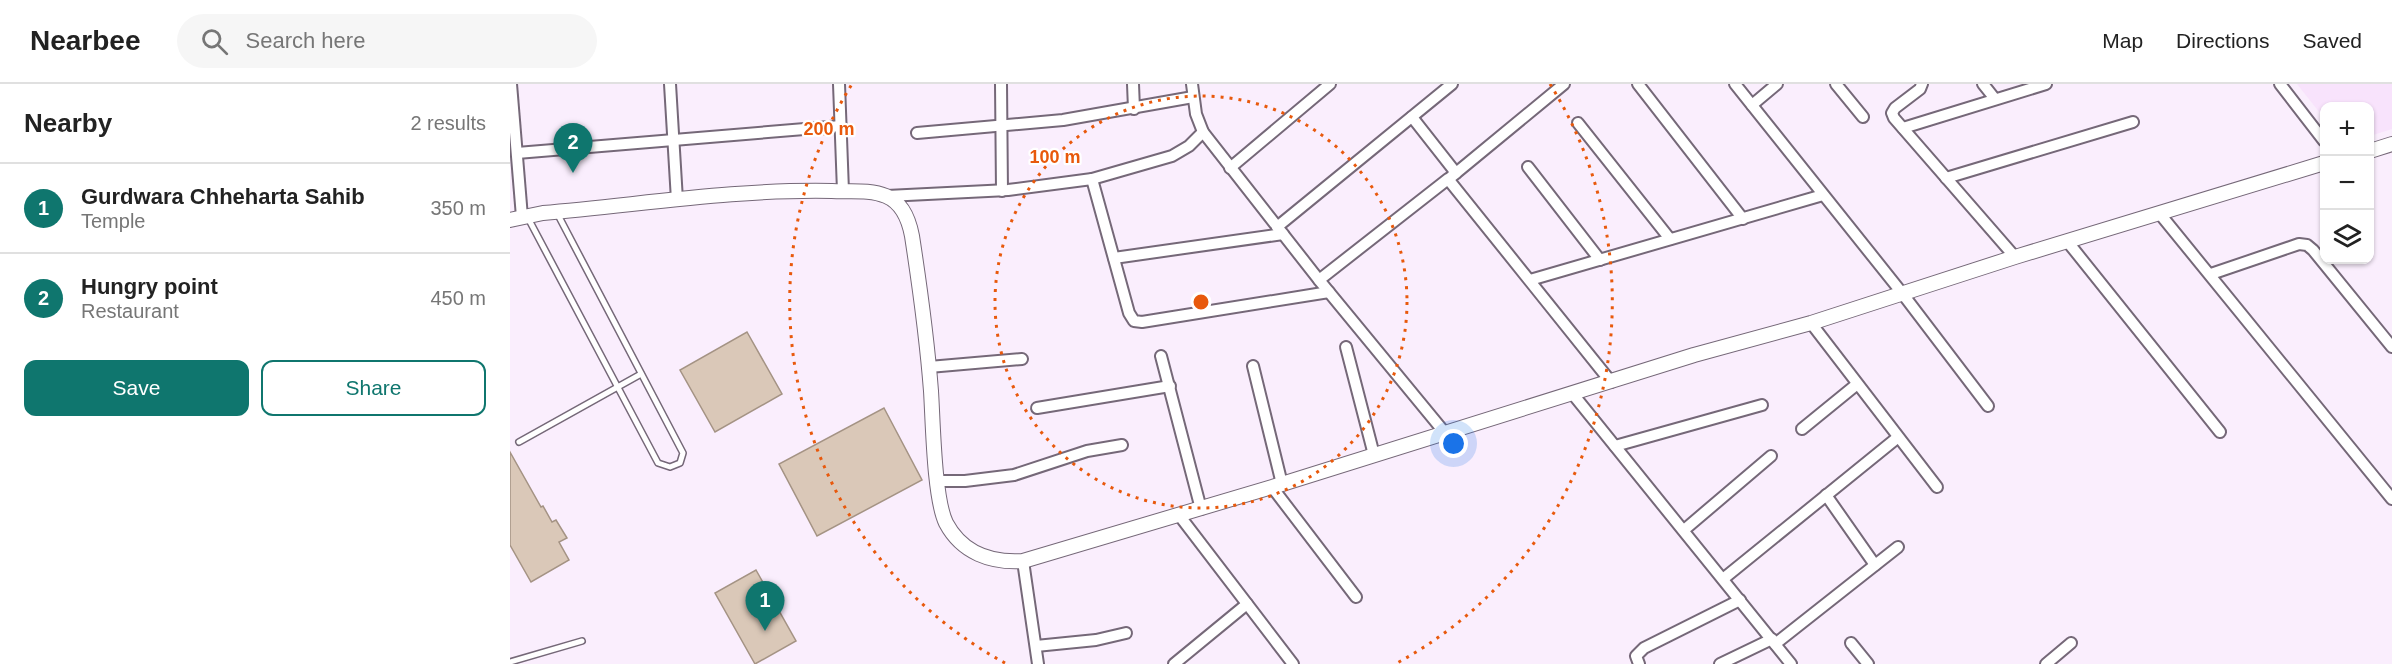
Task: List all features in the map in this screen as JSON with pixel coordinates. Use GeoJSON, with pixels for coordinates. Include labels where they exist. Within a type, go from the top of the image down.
{"type":"FeatureCollection","features":[{"type":"Feature","properties":{"kind":"street"},"geometry":{"type":"LineString","coordinates":[[511,84],[520,217],[796,190],[864,191],[887,196],[1002,190],[1092,179],[1172,156],[1189,146],[1203,132]]}},
{"type":"Feature","properties":{"kind":"street"},"geometry":{"type":"LineString","coordinates":[[670,84],[677,200]]}},
{"type":"Feature","properties":{"kind":"street"},"geometry":{"type":"LineString","coordinates":[[839,84],[843,191]]}},
{"type":"Feature","properties":{"kind":"street"},"geometry":{"type":"LineString","coordinates":[[1001,84],[1002,190]]}},
{"type":"Feature","properties":{"kind":"street"},"geometry":{"type":"LineString","coordinates":[[1132,84],[1134,109]]}},
{"type":"Feature","properties":{"kind":"street"},"geometry":{"type":"LineString","coordinates":[[917,133],[1001,127],[1134,109],[1192,91],[1203,84]]}},
{"type":"Feature","properties":{"kind":"street"},"geometry":{"type":"LineString","coordinates":[[1230,168],[1330,84]]}},
{"type":"Feature","properties":{"kind":"street"},"geometry":{"type":"LineString","coordinates":[[1114,258],[1280,230],[1452,84]]}},
{"type":"Feature","properties":{"kind":"street"},"geometry":{"type":"LineString","coordinates":[[1319,280],[1452,176],[1564,84]]}},
{"type":"Feature","properties":{"kind":"street"},"geometry":{"type":"LineString","coordinates":[[1638,84],[1743,219]]}},
{"type":"Feature","properties":{"kind":"street"},"geometry":{"type":"LineString","coordinates":[[1735,84],[1902,293],[1988,406]]}},
{"type":"Feature","properties":{"kind":"street"},"geometry":{"type":"LineString","coordinates":[[1752,105],[1777,84]]}},
{"type":"Feature","properties":{"kind":"street"},"geometry":{"type":"LineString","coordinates":[[1836,84],[1863,117]]}},
{"type":"Feature","properties":{"kind":"street"},"geometry":{"type":"LineString","coordinates":[[1922,84],[1892,113],[2015,257]]}},
{"type":"Feature","properties":{"kind":"street"},"geometry":{"type":"LineString","coordinates":[[1983,84],[1995,99]]}},
{"type":"Feature","properties":{"kind":"street"},"geometry":{"type":"LineString","coordinates":[[1903,128],[2046,84]]}},
{"type":"Feature","properties":{"kind":"street"},"geometry":{"type":"LineString","coordinates":[[2280,84],[2320,135]]}},
{"type":"Feature","properties":{"kind":"street"},"geometry":{"type":"LineString","coordinates":[[1192,91],[1203,132],[1319,280],[1445,433]]}},
{"type":"Feature","properties":{"kind":"street"},"geometry":{"type":"LineString","coordinates":[[1412,117],[1452,176],[1530,280],[1611,382]]}},
{"type":"Feature","properties":{"kind":"street"},"geometry":{"type":"LineString","coordinates":[[1946,178],[2133,122]]}},
{"type":"Feature","properties":{"kind":"street"},"geometry":{"type":"LineString","coordinates":[[1578,123],[1670,239]]}},
{"type":"Feature","properties":{"kind":"street"},"geometry":{"type":"LineString","coordinates":[[517,153],[841,126]]}},
{"type":"Feature","properties":{"kind":"street"},"geometry":{"type":"LineString","coordinates":[[2374,150],[2392,144]]}},
{"type":"Feature","properties":{"kind":"street"},"geometry":{"type":"LineString","coordinates":[[887,196],[902,208],[909,221],[929,367],[938,481],[945,521],[952,533],[968,549],[989,559],[1023,561],[1277,486],[1694,355],[1811,323],[2015,257],[2320,166]]}},
{"type":"Feature","properties":{"kind":"street"},"geometry":{"type":"LineString","coordinates":[[1528,167],[1600,260]]}},
{"type":"Feature","properties":{"kind":"street"},"geometry":{"type":"LineString","coordinates":[[1092,179],[1129,313],[1134,321],[1142,322],[1329,292]]}},
{"type":"Feature","properties":{"kind":"street"},"geometry":{"type":"LineString","coordinates":[[1530,280],[1823,195]]}},
{"type":"Feature","properties":{"kind":"street"},"geometry":{"type":"LineString","coordinates":[[2160,214],[2392,499]]}},
{"type":"Feature","properties":{"kind":"street"},"geometry":{"type":"LineString","coordinates":[[2067,241],[2220,432]]}},
{"type":"Feature","properties":{"kind":"street"},"geometry":{"type":"LineString","coordinates":[[2211,274],[2299,244],[2307,245],[2392,347]]}},
{"type":"Feature","properties":{"kind":"street"},"geometry":{"type":"LineString","coordinates":[[1811,323],[1856,385],[1937,488]]}},
{"type":"Feature","properties":{"kind":"street"},"geometry":{"type":"LineString","coordinates":[[1346,347],[1374,455]]}},
{"type":"Feature","properties":{"kind":"street"},"geometry":{"type":"LineString","coordinates":[[1161,356],[1201,509]]}},
{"type":"Feature","properties":{"kind":"street"},"geometry":{"type":"LineString","coordinates":[[929,367],[1022,359]]}},
{"type":"Feature","properties":{"kind":"street"},"geometry":{"type":"LineString","coordinates":[[1253,366],[1277,486],[1356,597]]}},
{"type":"Feature","properties":{"kind":"street"},"geometry":{"type":"LineString","coordinates":[[1802,429],[1856,385]]}},
{"type":"Feature","properties":{"kind":"street"},"geometry":{"type":"LineString","coordinates":[[1037,408],[1170,386]]}},
{"type":"Feature","properties":{"kind":"street"},"geometry":{"type":"LineString","coordinates":[[1572,393],[1791,664]]}},
{"type":"Feature","properties":{"kind":"street"},"geometry":{"type":"LineString","coordinates":[[1615,446],[1762,405]]}},
{"type":"Feature","properties":{"kind":"street"},"geometry":{"type":"LineString","coordinates":[[1723,579],[1897,438]]}},
{"type":"Feature","properties":{"kind":"street"},"geometry":{"type":"LineString","coordinates":[[938,481],[1002,477],[1087,451],[1122,445]]}},
{"type":"Feature","properties":{"kind":"street"},"geometry":{"type":"LineString","coordinates":[[1684,530],[1772,456]]}},
{"type":"Feature","properties":{"kind":"street"},"geometry":{"type":"LineString","coordinates":[[1826,495],[1875,565]]}},
{"type":"Feature","properties":{"kind":"street"},"geometry":{"type":"LineString","coordinates":[[1179,514],[1290,663]]}},
{"type":"Feature","properties":{"kind":"street"},"geometry":{"type":"LineString","coordinates":[[1720,664],[1773,641],[1898,547]]}},
{"type":"Feature","properties":{"kind":"street"},"geometry":{"type":"LineString","coordinates":[[1023,561],[1038,664]]}},
{"type":"Feature","properties":{"kind":"street"},"geometry":{"type":"LineString","coordinates":[[1640,664],[1636,656],[1644,648],[1740,600]]}},
{"type":"Feature","properties":{"kind":"street"},"geometry":{"type":"LineString","coordinates":[[1174,664],[1247,604]]}},
{"type":"Feature","properties":{"kind":"street"},"geometry":{"type":"LineString","coordinates":[[1036,646],[1088,641],[1126,633]]}},
{"type":"Feature","properties":{"kind":"street"},"geometry":{"type":"LineString","coordinates":[[1851,643],[1869,664]]}},
{"type":"Feature","properties":{"kind":"street"},"geometry":{"type":"LineString","coordinates":[[2046,664],[2071,643]]}},
{"type":"Feature","properties":{"kind":"lane"},"geometry":{"type":"LineString","coordinates":[[520,217],[617,386],[658,463],[670,466],[680,463],[683,453],[556,212]]}},
{"type":"Feature","properties":{"kind":"lane"},"geometry":{"type":"LineString","coordinates":[[519,442],[640,374]]}},
{"type":"Feature","properties":{"kind":"lane"},"geometry":{"type":"LineString","coordinates":[[510,662],[582,641]]}},
{"type":"Feature","properties":{"kind":"shaded area"},"geometry":{"type":"Polygon","coordinates":[[[2297,84],[2392,84],[2392,129],[2374,135],[2374,102],[2320,102],[2320,113],[2297,84]]]}},
{"type":"Feature","properties":{"kind":"building"},"geometry":{"type":"Polygon","coordinates":[[[747,332],[782,394],[715,432],[680,370],[747,332]]]}},
{"type":"Feature","properties":{"kind":"building"},"geometry":{"type":"Polygon","coordinates":[[[884,408],[922,480],[817,536],[779,464],[884,408]]]}},
{"type":"Feature","properties":{"kind":"building"},"geometry":{"type":"Polygon","coordinates":[[[510,452],[541,507],[543,506],[552,522],[556,520],[567,538],[559,542],[569,560],[531,582],[510,545],[510,452]]]}},
{"type":"Feature","properties":{"kind":"building"},"geometry":{"type":"Polygon","coordinates":[[[756,570],[796,641],[755,664],[715,593],[756,570]]]}},
{"type":"Feature","properties":{"kind":"place","name":"Hungry point"},"geometry":{"type":"Point","coordinates":[573,173]}},
{"type":"Feature","properties":{"kind":"place","name":"Gurdwara Chheharta Sahib"},"geometry":{"type":"Point","coordinates":[765,631]}}]}
